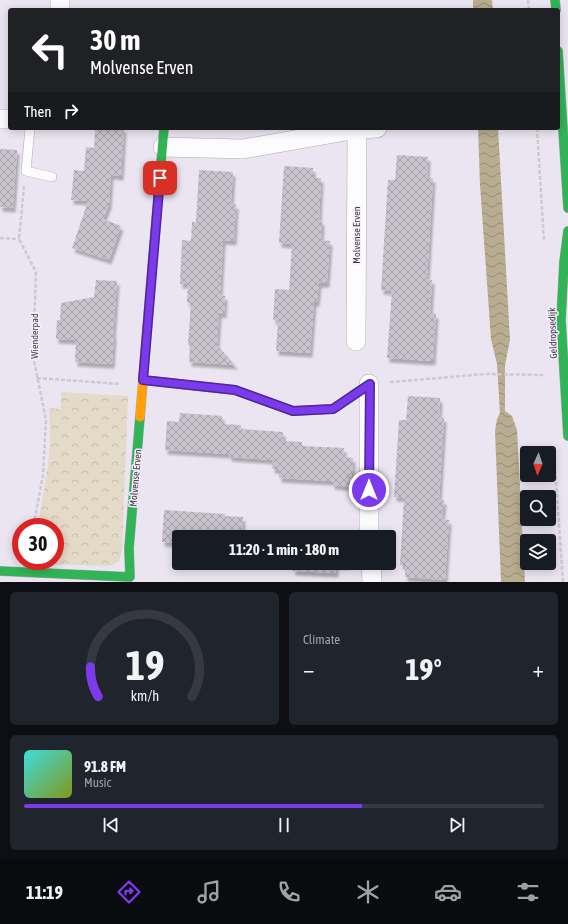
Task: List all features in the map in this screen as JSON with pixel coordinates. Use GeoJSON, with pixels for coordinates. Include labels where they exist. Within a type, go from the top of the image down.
{"type":"FeatureCollection","features":[{"type":"Feature","properties":{"kind":"street"},"geometry":{"type":"LineString","coordinates":[[560,82],[568,208]]}},
{"type":"Feature","properties":{"kind":"street","name":"Molvense Erven"},"geometry":{"type":"LineString","coordinates":[[0,571],[136,580],[129,548],[164,130]]}},
{"type":"Feature","properties":{"kind":"street"},"geometry":{"type":"LineString","coordinates":[[163,147],[243,149],[350,130]]}},
{"type":"Feature","properties":{"kind":"street","name":"Molvense Erven"},"geometry":{"type":"LineString","coordinates":[[356,130],[356,342]]}},
{"type":"Feature","properties":{"kind":"street","name":"Geldropsedijk"},"geometry":{"type":"LineString","coordinates":[[568,231],[564,262],[561,320],[568,436]]}},
{"type":"Feature","properties":{"kind":"street"},"geometry":{"type":"LineString","coordinates":[[143,380],[235,390],[293,411],[333,409],[370,384]]}},
{"type":"Feature","properties":{"kind":"street"},"geometry":{"type":"LineString","coordinates":[[369,530],[370,384]]}},
{"type":"Feature","properties":{"kind":"street"},"geometry":{"type":"LineString","coordinates":[[371,570],[372,582]]}},
{"type":"Feature","properties":{"kind":"lane"},"geometry":{"type":"LineString","coordinates":[[30,130],[26,170],[52,177]]}},
{"type":"Feature","properties":{"kind":"path"},"geometry":{"type":"LineString","coordinates":[[0,238],[19,239],[26,170]]}},
{"type":"Feature","properties":{"kind":"path","name":"Wienderpad"},"geometry":{"type":"LineString","coordinates":[[19,239],[36,272],[33,356],[46,420],[43,475],[35,518]]}},
{"type":"Feature","properties":{"kind":"path"},"geometry":{"type":"LineString","coordinates":[[370,384],[485,374],[543,375]]}},
{"type":"Feature","properties":{"kind":"path"},"geometry":{"type":"LineString","coordinates":[[37,378],[125,384],[143,380]]}},
{"type":"Feature","properties":{"kind":"path"},"geometry":{"type":"LineString","coordinates":[[556,477],[563,582]]}},
{"type":"Feature","properties":{"kind":"green space"},"geometry":{"type":"Polygon","coordinates":[[[61,392],[128,396],[122,551],[119,561],[110,566],[64,565],[64,518],[40,518],[49,452],[49,408],[61,409],[61,392]]]}},
{"type":"Feature","properties":{"kind":"water"},"geometry":{"type":"Polygon","coordinates":[[[473,0],[492,0],[493,8],[473,8],[473,0]]]}},
{"type":"Feature","properties":{"kind":"water"},"geometry":{"type":"Polygon","coordinates":[[[478,130],[498,130],[510,340],[505,365],[505,411],[512,416],[517,430],[520,490],[520,526],[522,526],[522,534],[520,534],[520,570],[524,570],[525,582],[501,582],[495,431],[497,419],[500,413],[497,364],[491,339],[480,185],[478,130]]]}},
{"type":"Feature","properties":{"kind":"building"},"geometry":{"type":"Polygon","coordinates":[[[95,130],[124,130],[121,176],[111,175],[109,204],[103,219],[121,226],[109,260],[72,248],[88,201],[71,200],[74,170],[84,171],[86,147],[94,148],[95,130]]]}},
{"type":"Feature","properties":{"kind":"building"},"geometry":{"type":"Polygon","coordinates":[[[0,149],[17,150],[13,208],[0,207],[0,149]]]}},
{"type":"Feature","properties":{"kind":"building"},"geometry":{"type":"Polygon","coordinates":[[[397,155],[428,157],[427,178],[433,178],[427,279],[432,280],[430,314],[436,314],[433,361],[387,358],[392,291],[381,290],[388,180],[395,180],[397,155]]]}},
{"type":"Feature","properties":{"kind":"building"},"geometry":{"type":"Polygon","coordinates":[[[284,166],[313,168],[313,178],[321,178],[319,220],[322,221],[321,240],[330,241],[327,283],[319,283],[317,302],[314,302],[310,353],[276,351],[278,320],[273,320],[275,289],[289,290],[292,244],[279,243],[284,166]]]}},
{"type":"Feature","properties":{"kind":"building"},"geometry":{"type":"Polygon","coordinates":[[[199,170],[233,172],[231,204],[236,204],[234,241],[223,240],[220,295],[225,296],[224,314],[219,313],[217,345],[235,365],[189,362],[190,345],[188,345],[191,303],[187,303],[188,284],[180,284],[182,240],[191,241],[192,222],[196,222],[199,170]]]}},
{"type":"Feature","properties":{"kind":"building"},"geometry":{"type":"Polygon","coordinates":[[[96,280],[117,281],[112,364],[75,362],[76,340],[56,339],[57,320],[60,320],[61,303],[94,297],[96,280]]]}},
{"type":"Feature","properties":{"kind":"building"},"geometry":{"type":"Polygon","coordinates":[[[408,396],[440,398],[439,417],[444,418],[439,500],[444,500],[442,519],[449,520],[445,580],[405,577],[405,565],[400,565],[404,498],[394,497],[399,420],[406,420],[408,396]]]}},
{"type":"Feature","properties":{"kind":"building"},"geometry":{"type":"Polygon","coordinates":[[[180,413],[222,416],[222,424],[241,425],[241,429],[283,432],[283,441],[302,442],[302,446],[344,448],[343,457],[353,458],[351,487],[332,485],[332,481],[279,478],[279,469],[272,469],[273,460],[229,457],[229,454],[165,450],[167,421],[179,422],[180,413]]]}},
{"type":"Feature","properties":{"kind":"building"},"geometry":{"type":"Polygon","coordinates":[[[164,510],[225,514],[225,516],[243,517],[242,530],[172,530],[172,543],[162,542],[164,510]]]}},
{"type":"Feature","properties":{"kind":"building"},"geometry":{"type":"Polygon","coordinates":[[[336,570],[336,573],[293,571],[336,570]]]}},
{"type":"Feature","properties":{"kind":"traffic: fast"},"geometry":{"type":"LineString","coordinates":[[555,0],[556,8]]}},
{"type":"Feature","properties":{"kind":"traffic: fast"},"geometry":{"type":"LineString","coordinates":[[560,82],[568,208]]}},
{"type":"Feature","properties":{"kind":"traffic: fast"},"geometry":{"type":"LineString","coordinates":[[152,269],[164,130]]}},
{"type":"Feature","properties":{"kind":"traffic: fast"},"geometry":{"type":"LineString","coordinates":[[568,231],[564,262],[561,320],[568,436]]}},
{"type":"Feature","properties":{"kind":"traffic: fast"},"geometry":{"type":"LineString","coordinates":[[143,380],[235,390],[293,411],[333,409],[369,384]]}},
{"type":"Feature","properties":{"kind":"traffic: fast"},"geometry":{"type":"LineString","coordinates":[[0,571],[130,577],[129,548],[140,417]]}},
{"type":"Feature","properties":{"kind":"traffic: slow"},"geometry":{"type":"LineString","coordinates":[[140,417],[152,269]]}},
{"type":"Feature","properties":{"kind":"route"},"geometry":{"type":"LineString","coordinates":[[160,178],[143,380],[235,390],[293,411],[333,409],[370,384],[369,490]]}}]}
